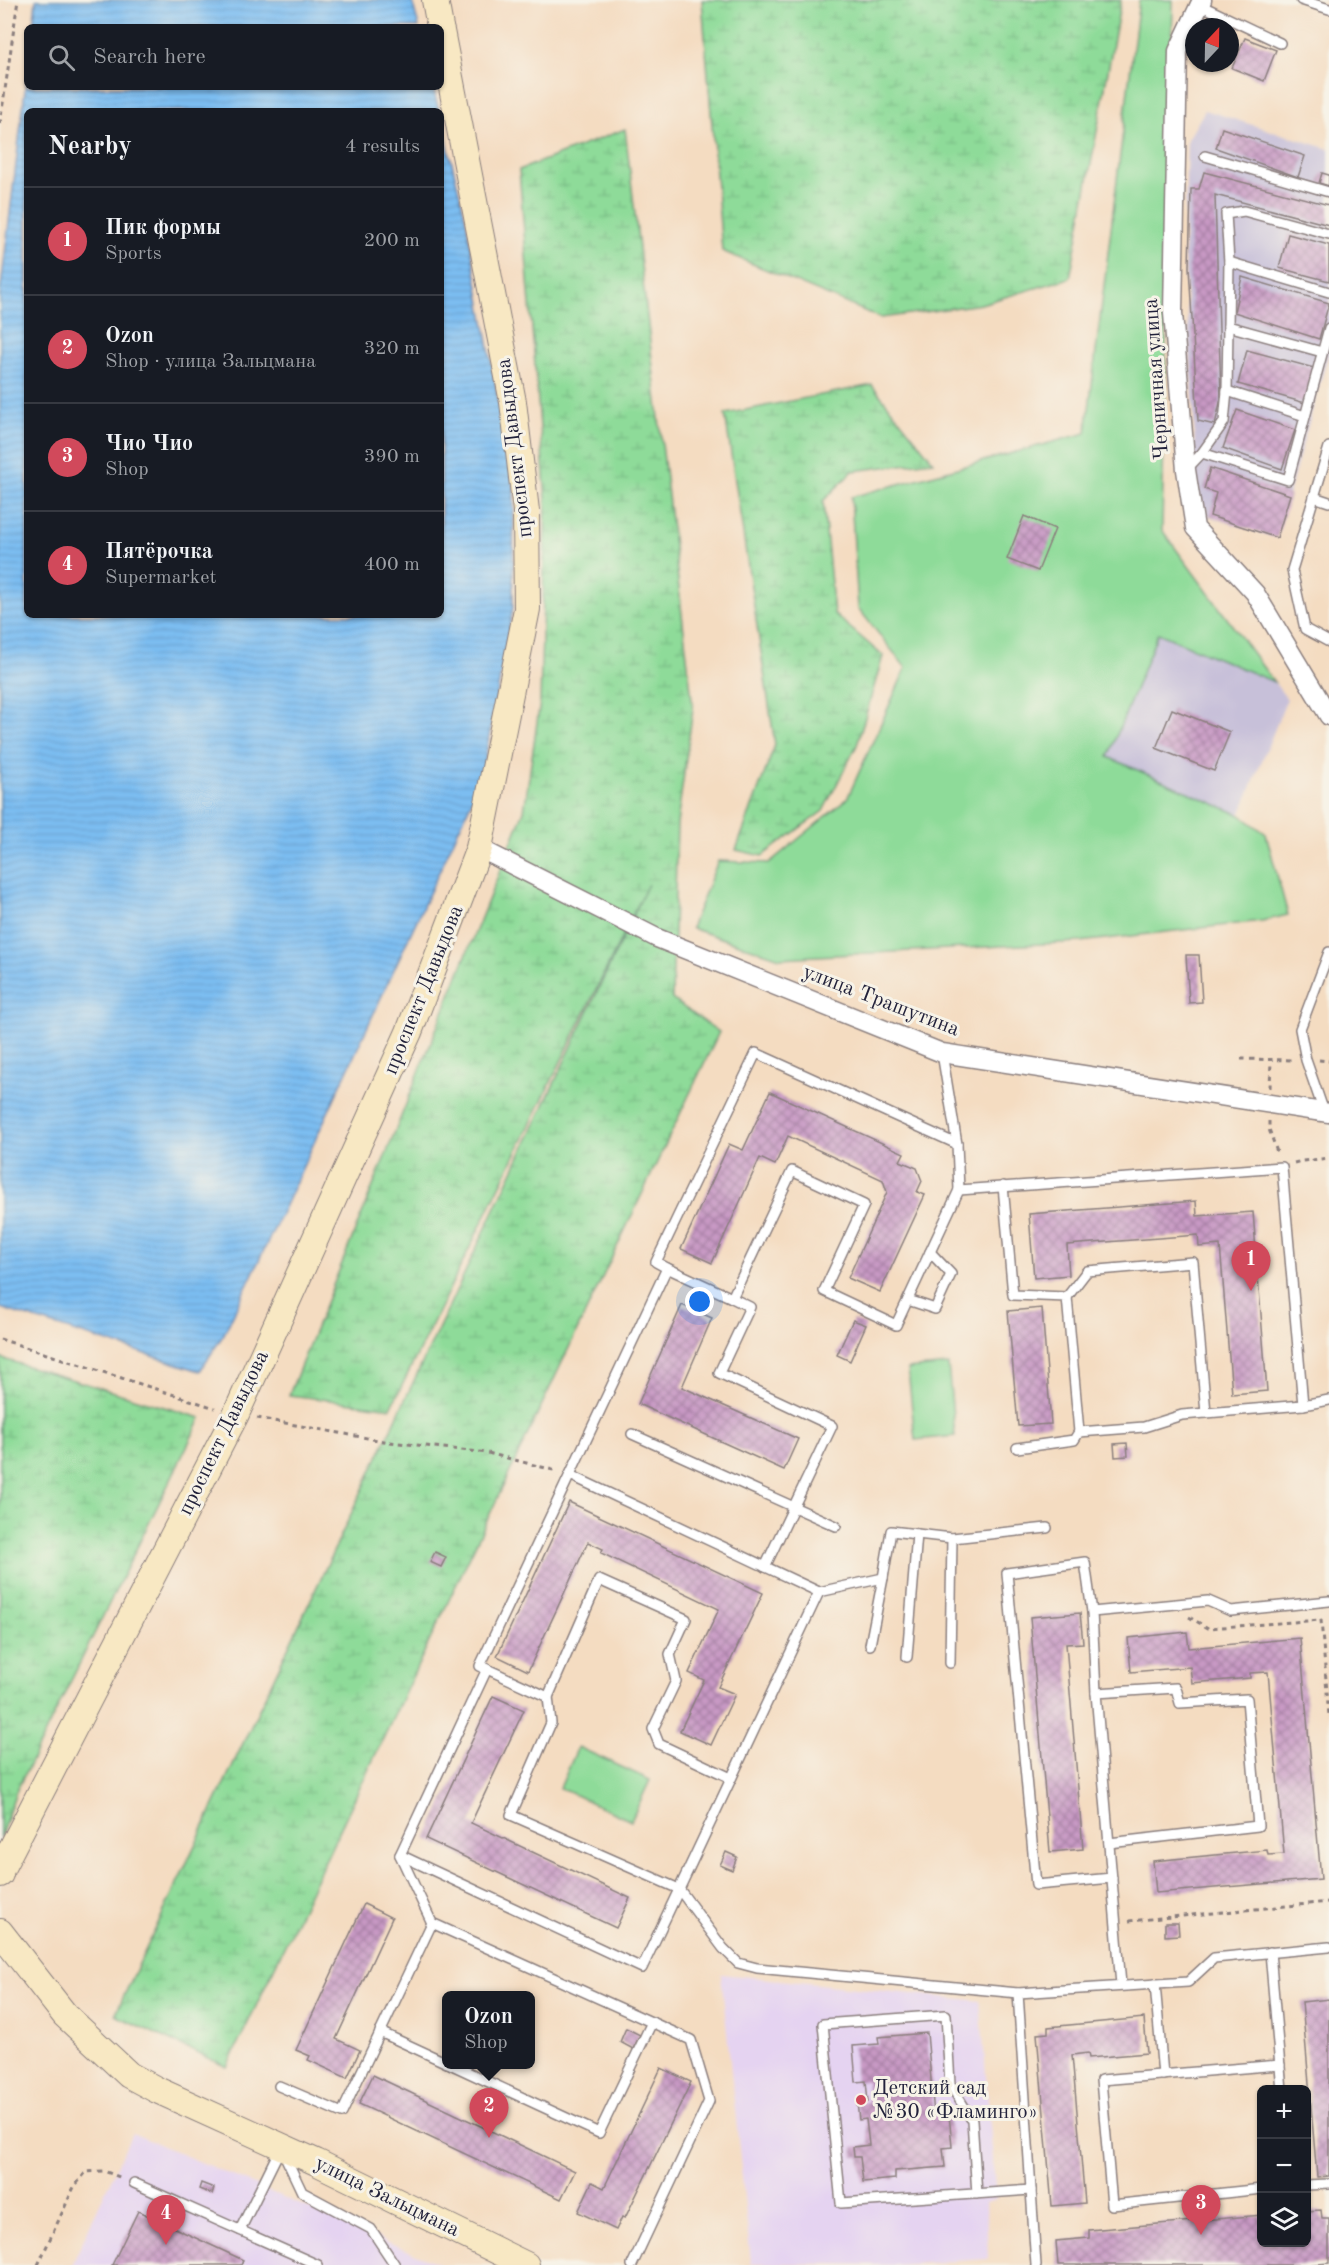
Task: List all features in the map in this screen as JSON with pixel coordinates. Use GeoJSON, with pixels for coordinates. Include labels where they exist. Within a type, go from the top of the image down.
{"type":"FeatureCollection","features":[{"type":"Feature","properties":{"kind":"street","name":"проспект Давыдова"},"geometry":{"type":"LineString","coordinates":[[435,0],[440,24]]}},
{"type":"Feature","properties":{"kind":"street","name":"Черничная улица"},"geometry":{"type":"LineString","coordinates":[[1201,2],[1178,51],[1173,313],[1186,470],[1195,528],[1255,594],[1329,715]]}},
{"type":"Feature","properties":{"kind":"street","name":"проспект Давыдова"},"geometry":{"type":"LineString","coordinates":[[0,1874],[236,1414],[409,1032],[479,848],[527,609],[526,511],[513,402],[444,45]]}},
{"type":"Feature","properties":{"kind":"street","name":"улица Трашутина"},"geometry":{"type":"LineString","coordinates":[[479,848],[657,938],[942,1053],[1270,1104],[1327,1118]]}},
{"type":"Feature","properties":{"kind":"street"},"geometry":{"type":"LineString","coordinates":[[0,1932],[66,2015],[129,2075],[281,2146]]}},
{"type":"Feature","properties":{"kind":"street","name":"улица Зальцмана"},"geometry":{"type":"LineString","coordinates":[[281,2146],[526,2265]]}},
{"type":"Feature","properties":{"kind":"lane"},"geometry":{"type":"LineString","coordinates":[[1301,0],[1329,9]]}},
{"type":"Feature","properties":{"kind":"lane"},"geometry":{"type":"LineString","coordinates":[[1201,2],[1280,43]]}},
{"type":"Feature","properties":{"kind":"lane"},"geometry":{"type":"LineString","coordinates":[[1205,156],[1329,192]]}},
{"type":"Feature","properties":{"kind":"lane"},"geometry":{"type":"LineString","coordinates":[[1186,470],[1202,453],[1224,422],[1227,392],[1229,262],[1226,214],[1244,211],[1329,234]]}},
{"type":"Feature","properties":{"kind":"lane"},"geometry":{"type":"LineString","coordinates":[[1229,262],[1329,292]]}},
{"type":"Feature","properties":{"kind":"lane"},"geometry":{"type":"LineString","coordinates":[[1228,326],[1322,352]]}},
{"type":"Feature","properties":{"kind":"lane"},"geometry":{"type":"LineString","coordinates":[[1202,453],[1288,480],[1329,328]]}},
{"type":"Feature","properties":{"kind":"lane"},"geometry":{"type":"LineString","coordinates":[[1227,392],[1305,416]]}},
{"type":"Feature","properties":{"kind":"lane"},"geometry":{"type":"LineString","coordinates":[[1329,447],[1292,570],[1305,629],[1329,642]]}},
{"type":"Feature","properties":{"kind":"lane"},"geometry":{"type":"LineString","coordinates":[[1314,497],[1329,502]]}},
{"type":"Feature","properties":{"kind":"lane"},"geometry":{"type":"LineString","coordinates":[[1327,1118],[1306,1060],[1300,1029],[1329,952]]}},
{"type":"Feature","properties":{"kind":"lane"},"geometry":{"type":"LineString","coordinates":[[765,1567],[832,1426],[719,1373],[750,1307],[656,1262],[756,1053],[957,1144]]}},
{"type":"Feature","properties":{"kind":"lane"},"geometry":{"type":"LineString","coordinates":[[732,1298],[792,1171],[864,1205],[824,1291],[896,1325],[959,1190],[957,1144],[942,1053]]}},
{"type":"Feature","properties":{"kind":"lane"},"geometry":{"type":"LineString","coordinates":[[959,1190],[1282,1167],[1303,1405]]}},
{"type":"Feature","properties":{"kind":"lane"},"geometry":{"type":"LineString","coordinates":[[1003,1186],[1013,1295],[1067,1297]]}},
{"type":"Feature","properties":{"kind":"lane"},"geometry":{"type":"LineString","coordinates":[[908,1300],[935,1309],[951,1274],[930,1252]]}},
{"type":"Feature","properties":{"kind":"lane"},"geometry":{"type":"LineString","coordinates":[[1017,1448],[1074,1440],[1079,1432],[1067,1297],[1087,1271],[1193,1262],[1206,1413]]}},
{"type":"Feature","properties":{"kind":"lane"},"geometry":{"type":"LineString","coordinates":[[548,1697],[480,1666],[668,1268]]}},
{"type":"Feature","properties":{"kind":"lane"},"geometry":{"type":"LineString","coordinates":[[1079,1432],[1144,1427],[1182,1415],[1303,1405],[1329,1400]]}},
{"type":"Feature","properties":{"kind":"lane"},"geometry":{"type":"LineString","coordinates":[[632,1434],[836,1526]]}},
{"type":"Feature","properties":{"kind":"lane"},"geometry":{"type":"LineString","coordinates":[[570,1475],[819,1592],[883,1578]]}},
{"type":"Feature","properties":{"kind":"lane"},"geometry":{"type":"LineString","coordinates":[[870,1646],[891,1531],[952,1538],[1047,1528]]}},
{"type":"Feature","properties":{"kind":"lane"},"geometry":{"type":"LineString","coordinates":[[907,1657],[918,1534]]}},
{"type":"Feature","properties":{"kind":"lane"},"geometry":{"type":"LineString","coordinates":[[950,1663],[952,1538]]}},
{"type":"Feature","properties":{"kind":"lane"},"geometry":{"type":"LineString","coordinates":[[1112,1878],[1036,1886],[1007,1573],[1085,1562],[1092,1612],[1096,1693],[1116,1922],[1121,1985]]}},
{"type":"Feature","properties":{"kind":"lane"},"geometry":{"type":"LineString","coordinates":[[731,1778],[659,1744],[654,1729],[676,1681],[670,1654],[686,1619],[599,1580],[548,1697],[551,1723],[511,1815],[679,1890],[723,1948],[738,1963],[757,1968],[1018,1993],[1188,1982],[1214,1958],[1329,1947]]}},
{"type":"Feature","properties":{"kind":"lane"},"geometry":{"type":"LineString","coordinates":[[400,1855],[642,1968],[819,1592]]}},
{"type":"Feature","properties":{"kind":"lane"},"geometry":{"type":"LineString","coordinates":[[1092,1612],[1208,1602],[1231,1611],[1329,1601]]}},
{"type":"Feature","properties":{"kind":"lane"},"geometry":{"type":"LineString","coordinates":[[400,1855],[487,1669]]}},
{"type":"Feature","properties":{"kind":"lane"},"geometry":{"type":"LineString","coordinates":[[1096,1693],[1176,1688],[1180,1703],[1247,1699],[1258,1826],[1109,1843]]}},
{"type":"Feature","properties":{"kind":"lane"},"geometry":{"type":"LineString","coordinates":[[400,1855],[432,1923],[691,2040],[709,2100],[632,2265]]}},
{"type":"Feature","properties":{"kind":"lane"},"geometry":{"type":"LineString","coordinates":[[279,2086],[342,2113],[432,1923]]}},
{"type":"Feature","properties":{"kind":"lane"},"geometry":{"type":"LineString","coordinates":[[1270,1952],[1282,2085]]}},
{"type":"Feature","properties":{"kind":"lane"},"geometry":{"type":"LineString","coordinates":[[1155,1984],[1163,2075]]}},
{"type":"Feature","properties":{"kind":"lane"},"geometry":{"type":"LineString","coordinates":[[1018,1993],[1036,2265]]}},
{"type":"Feature","properties":{"kind":"lane"},"geometry":{"type":"LineString","coordinates":[[977,2194],[972,2120],[950,2084],[946,2015],[823,2024],[841,2203],[977,2194],[1031,2190]]}},
{"type":"Feature","properties":{"kind":"lane"},"geometry":{"type":"LineString","coordinates":[[460,2069],[599,2133],[652,2022]]}},
{"type":"Feature","properties":{"kind":"lane"},"geometry":{"type":"LineString","coordinates":[[380,2032],[442,2061]]}},
{"type":"Feature","properties":{"kind":"lane"},"geometry":{"type":"LineString","coordinates":[[1257,2190],[1112,2205],[1101,2080],[1280,2065]]}},
{"type":"Feature","properties":{"kind":"lane"},"geometry":{"type":"LineString","coordinates":[[240,2230],[281,2146]]}},
{"type":"Feature","properties":{"kind":"lane"},"geometry":{"type":"LineString","coordinates":[[281,2146],[302,2192],[371,2229],[395,2265]]}},
{"type":"Feature","properties":{"kind":"lane"},"geometry":{"type":"LineString","coordinates":[[134,2182],[318,2265]]}},
{"type":"Feature","properties":{"kind":"lane"},"geometry":{"type":"LineString","coordinates":[[1311,2185],[1329,2184]]}},
{"type":"Feature","properties":{"kind":"path"},"geometry":{"type":"LineString","coordinates":[[0,124],[18,0]]}},
{"type":"Feature","properties":{"kind":"path"},"geometry":{"type":"LineString","coordinates":[[1241,1059],[1271,1060],[1269,1129],[1282,1167],[1302,1161],[1329,1158]]}},
{"type":"Feature","properties":{"kind":"path"},"geometry":{"type":"LineString","coordinates":[[0,1339],[236,1414],[389,1442],[488,1452],[570,1475]]}},
{"type":"Feature","properties":{"kind":"path"},"geometry":{"type":"LineString","coordinates":[[1184,1614],[1208,1628],[1321,1620],[1329,1716]]}},
{"type":"Feature","properties":{"kind":"path"},"geometry":{"type":"LineString","coordinates":[[1116,1922],[1329,1902]]}},
{"type":"Feature","properties":{"kind":"path"},"geometry":{"type":"LineString","coordinates":[[38,2265],[74,2187],[86,2172],[104,2171],[134,2182]]}},
{"type":"Feature","properties":{"kind":"shaded area"},"geometry":{"type":"Polygon","coordinates":[[[1205,110],[1329,149],[1329,352],[1276,538],[1208,516],[1195,484],[1194,415],[1184,258],[1187,141],[1205,110]]]}},
{"type":"Feature","properties":{"kind":"shaded area"},"geometry":{"type":"Polygon","coordinates":[[[1158,633],[1274,682],[1287,699],[1240,815],[1108,757],[1158,633]]]}},
{"type":"Feature","properties":{"kind":"shaded area","name":"Детский сад №30 «Фламинго»"},"geometry":{"type":"Polygon","coordinates":[[[721,1974],[980,2001],[996,2199],[986,2202],[988,2259],[895,2265],[751,2263],[721,1974]]]}},
{"type":"Feature","properties":{"kind":"shaded area"},"geometry":{"type":"Polygon","coordinates":[[[132,2133],[442,2265],[72,2265],[132,2133]]]}},
{"type":"Feature","properties":{"kind":"green space"},"geometry":{"type":"Polygon","coordinates":[[[702,0],[1121,0],[1070,278],[981,304],[881,318],[722,251],[702,0]]]}},
{"type":"Feature","properties":{"kind":"green space"},"geometry":{"type":"Polygon","coordinates":[[[1139,0],[1173,0],[1162,530],[1274,682],[1158,633],[1108,757],[1240,815],[1266,834],[1288,915],[1262,921],[1079,942],[780,958],[691,928],[718,861],[769,863],[847,799],[906,668],[858,608],[851,497],[1086,433],[1139,0]]]}},
{"type":"Feature","properties":{"kind":"green space"},"geometry":{"type":"Polygon","coordinates":[[[625,129],[693,708],[677,824],[672,999],[719,1032],[227,2067],[115,2015],[648,884],[391,1408],[289,1395],[524,811],[540,702],[546,500],[519,170],[625,129]]]}},
{"type":"Feature","properties":{"kind":"green space"},"geometry":{"type":"Polygon","coordinates":[[[872,385],[933,461],[853,471],[823,501],[834,614],[883,656],[857,745],[823,811],[762,856],[736,850],[775,745],[725,414],[872,385]]]}},
{"type":"Feature","properties":{"kind":"green space"},"geometry":{"type":"Polygon","coordinates":[[[0,1358],[201,1418],[15,1794],[0,1839],[0,1358]]]}},
{"type":"Feature","properties":{"kind":"green space"},"geometry":{"type":"Polygon","coordinates":[[[948,1365],[955,1436],[915,1440],[908,1369],[948,1365]]]}},
{"type":"Feature","properties":{"kind":"green space"},"geometry":{"type":"Polygon","coordinates":[[[578,1747],[650,1780],[631,1821],[560,1788],[578,1747]]]}},
{"type":"Feature","properties":{"kind":"water"},"geometry":{"type":"Polygon","coordinates":[[[36,0],[412,0],[418,24],[33,24],[36,0]]]}},
{"type":"Feature","properties":{"kind":"water"},"geometry":{"type":"Polygon","coordinates":[[[25,90],[434,90],[438,108],[24,108],[24,618],[444,618],[444,130],[466,220],[514,488],[513,608],[481,781],[224,1334],[200,1371],[0,1308],[0,295],[25,90]]]}},
{"type":"Feature","properties":{"kind":"building"},"geometry":{"type":"Polygon","coordinates":[[[1245,38],[1276,50],[1264,81],[1239,71],[1239,52],[1245,38]]]}},
{"type":"Feature","properties":{"kind":"building"},"geometry":{"type":"Polygon","coordinates":[[[1222,128],[1305,156],[1298,177],[1216,148],[1222,128]]]}},
{"type":"Feature","properties":{"kind":"building"},"geometry":{"type":"Polygon","coordinates":[[[1204,172],[1329,205],[1329,225],[1215,195],[1221,398],[1215,425],[1198,421],[1189,267],[1191,189],[1199,189],[1204,172]]]}},
{"type":"Feature","properties":{"kind":"building"},"geometry":{"type":"Polygon","coordinates":[[[1322,173],[1329,175],[1329,186],[1319,183],[1322,173]]]}},
{"type":"Feature","properties":{"kind":"building"},"geometry":{"type":"Polygon","coordinates":[[[1288,234],[1329,245],[1329,281],[1279,268],[1288,234]]]}},
{"type":"Feature","properties":{"kind":"building"},"geometry":{"type":"Polygon","coordinates":[[[1242,277],[1329,303],[1319,339],[1234,312],[1242,277]]]}},
{"type":"Feature","properties":{"kind":"building"},"geometry":{"type":"Polygon","coordinates":[[[1247,350],[1314,368],[1305,403],[1238,384],[1247,350]]]}},
{"type":"Feature","properties":{"kind":"building"},"geometry":{"type":"Polygon","coordinates":[[[1237,410],[1295,430],[1282,469],[1223,448],[1237,410]]]}},
{"type":"Feature","properties":{"kind":"building"},"geometry":{"type":"Polygon","coordinates":[[[1210,468],[1290,495],[1277,538],[1210,516],[1216,493],[1204,489],[1210,468]]]}},
{"type":"Feature","properties":{"kind":"building"},"geometry":{"type":"Polygon","coordinates":[[[1024,516],[1055,529],[1038,571],[1007,559],[1024,516]]]}},
{"type":"Feature","properties":{"kind":"building"},"geometry":{"type":"Polygon","coordinates":[[[1172,709],[1230,732],[1214,771],[1156,748],[1172,709]]]}},
{"type":"Feature","properties":{"kind":"building"},"geometry":{"type":"Polygon","coordinates":[[[1186,955],[1199,955],[1202,1002],[1189,1003],[1186,955]]]}},
{"type":"Feature","properties":{"kind":"building"},"geometry":{"type":"Polygon","coordinates":[[[770,1092],[904,1153],[900,1161],[917,1168],[922,1181],[917,1192],[925,1195],[880,1292],[848,1278],[887,1192],[883,1180],[788,1136],[775,1165],[760,1158],[712,1263],[681,1249],[729,1144],[743,1150],[770,1092]]]}},
{"type":"Feature","properties":{"kind":"building"},"geometry":{"type":"Polygon","coordinates":[[[1196,1201],[1197,1216],[1253,1212],[1267,1391],[1232,1394],[1220,1245],[1199,1247],[1198,1235],[1067,1245],[1069,1275],[1034,1278],[1029,1214],[1196,1201]]]}},
{"type":"Feature","properties":{"kind":"building"},"geometry":{"type":"Polygon","coordinates":[[[682,1305],[712,1318],[682,1387],[798,1439],[784,1470],[638,1404],[682,1305]]]}},
{"type":"Feature","properties":{"kind":"building"},"geometry":{"type":"Polygon","coordinates":[[[1042,1308],[1051,1424],[1018,1426],[1008,1311],[1042,1308]]]}},
{"type":"Feature","properties":{"kind":"building"},"geometry":{"type":"Polygon","coordinates":[[[853,1320],[866,1325],[850,1361],[837,1355],[853,1320]]]}},
{"type":"Feature","properties":{"kind":"building"},"geometry":{"type":"Polygon","coordinates":[[[1127,1443],[1128,1456],[1115,1457],[1114,1444],[1127,1443]]]}},
{"type":"Feature","properties":{"kind":"building"},"geometry":{"type":"Polygon","coordinates":[[[569,1502],[763,1593],[718,1687],[735,1694],[711,1745],[680,1731],[704,1680],[689,1673],[719,1609],[601,1553],[603,1549],[588,1542],[528,1671],[497,1656],[569,1502]]]}},
{"type":"Feature","properties":{"kind":"building"},"geometry":{"type":"Polygon","coordinates":[[[435,1552],[446,1557],[441,1567],[430,1562],[435,1552]]]}},
{"type":"Feature","properties":{"kind":"building"},"geometry":{"type":"Polygon","coordinates":[[[1080,1613],[1083,1643],[1066,1644],[1083,1849],[1050,1852],[1030,1617],[1080,1613]]]}},
{"type":"Feature","properties":{"kind":"building"},"geometry":{"type":"Polygon","coordinates":[[[1187,1632],[1189,1648],[1300,1638],[1321,1879],[1156,1893],[1153,1861],[1267,1850],[1268,1855],[1284,1854],[1268,1672],[1250,1673],[1250,1678],[1192,1683],[1190,1667],[1131,1672],[1128,1638],[1187,1632]]]}},
{"type":"Feature","properties":{"kind":"building"},"geometry":{"type":"Polygon","coordinates":[[[493,1696],[524,1710],[471,1823],[630,1898],[616,1928],[426,1839],[493,1696]]]}},
{"type":"Feature","properties":{"kind":"building"},"geometry":{"type":"Polygon","coordinates":[[[726,1852],[737,1857],[732,1870],[720,1865],[726,1852]]]}},
{"type":"Feature","properties":{"kind":"building"},"geometry":{"type":"Polygon","coordinates":[[[364,1904],[392,1918],[336,2039],[360,2050],[347,2078],[308,2060],[310,2056],[296,2050],[364,1904]]]}},
{"type":"Feature","properties":{"kind":"building"},"geometry":{"type":"Polygon","coordinates":[[[1165,1923],[1178,1923],[1179,1935],[1165,1936],[1165,1923]]]}},
{"type":"Feature","properties":{"kind":"building"},"geometry":{"type":"Polygon","coordinates":[[[1329,1999],[1329,2176],[1317,2177],[1311,2085],[1309,2085],[1302,2002],[1329,1999]]]}},
{"type":"Feature","properties":{"kind":"building"},"geometry":{"type":"Polygon","coordinates":[[[1144,2018],[1147,2053],[1089,2058],[1088,2053],[1072,2055],[1085,2203],[1052,2206],[1037,2034],[1048,2033],[1048,2027],[1144,2018]]]}},
{"type":"Feature","properties":{"kind":"building"},"geometry":{"type":"Polygon","coordinates":[[[626,2028],[640,2035],[633,2049],[620,2042],[626,2028]]]}},
{"type":"Feature","properties":{"kind":"building"},"geometry":{"type":"Polygon","coordinates":[[[927,2033],[934,2115],[949,2114],[952,2147],[943,2148],[945,2167],[895,2171],[895,2179],[863,2182],[860,2157],[854,2157],[853,2147],[869,2145],[866,2119],[859,2120],[857,2103],[868,2102],[866,2081],[856,2082],[853,2046],[879,2044],[878,2037],[927,2033]]]}},
{"type":"Feature","properties":{"kind":"building"},"geometry":{"type":"Polygon","coordinates":[[[661,2068],[691,2082],[625,2218],[622,2217],[616,2230],[578,2212],[592,2182],[604,2188],[661,2068]]]}},
{"type":"Feature","properties":{"kind":"building"},"geometry":{"type":"Polygon","coordinates":[[[373,2075],[575,2171],[561,2199],[359,2104],[373,2075]]]}},
{"type":"Feature","properties":{"kind":"building"},"geometry":{"type":"Polygon","coordinates":[[[201,2183],[214,2188],[212,2194],[199,2189],[201,2183]]]}},
{"type":"Feature","properties":{"kind":"building"},"geometry":{"type":"Polygon","coordinates":[[[1321,2210],[1322,2218],[1329,2218],[1329,2263],[1306,2265],[1058,2265],[1056,2241],[1089,2238],[1089,2230],[1257,2215],[1257,2247],[1311,2247],[1311,2211],[1321,2210]]]}},
{"type":"Feature","properties":{"kind":"building"},"geometry":{"type":"Polygon","coordinates":[[[138,2211],[243,2260],[241,2265],[112,2265],[138,2211]]]}},
{"type":"Feature","properties":{"kind":"place","name":"Пик формы"},"geometry":{"type":"Point","coordinates":[1251,1291]}},
{"type":"Feature","properties":{"kind":"place","name":"Детский сад №30 «Фламинго»"},"geometry":{"type":"Point","coordinates":[861,2100]}},
{"type":"Feature","properties":{"kind":"place","name":"Ozon"},"geometry":{"type":"Point","coordinates":[489,2138]}},
{"type":"Feature","properties":{"kind":"place","name":"Чио Чио"},"geometry":{"type":"Point","coordinates":[1201,2235]}},
{"type":"Feature","properties":{"kind":"place","name":"Пятёрочка"},"geometry":{"type":"Point","coordinates":[166,2245]}}]}
